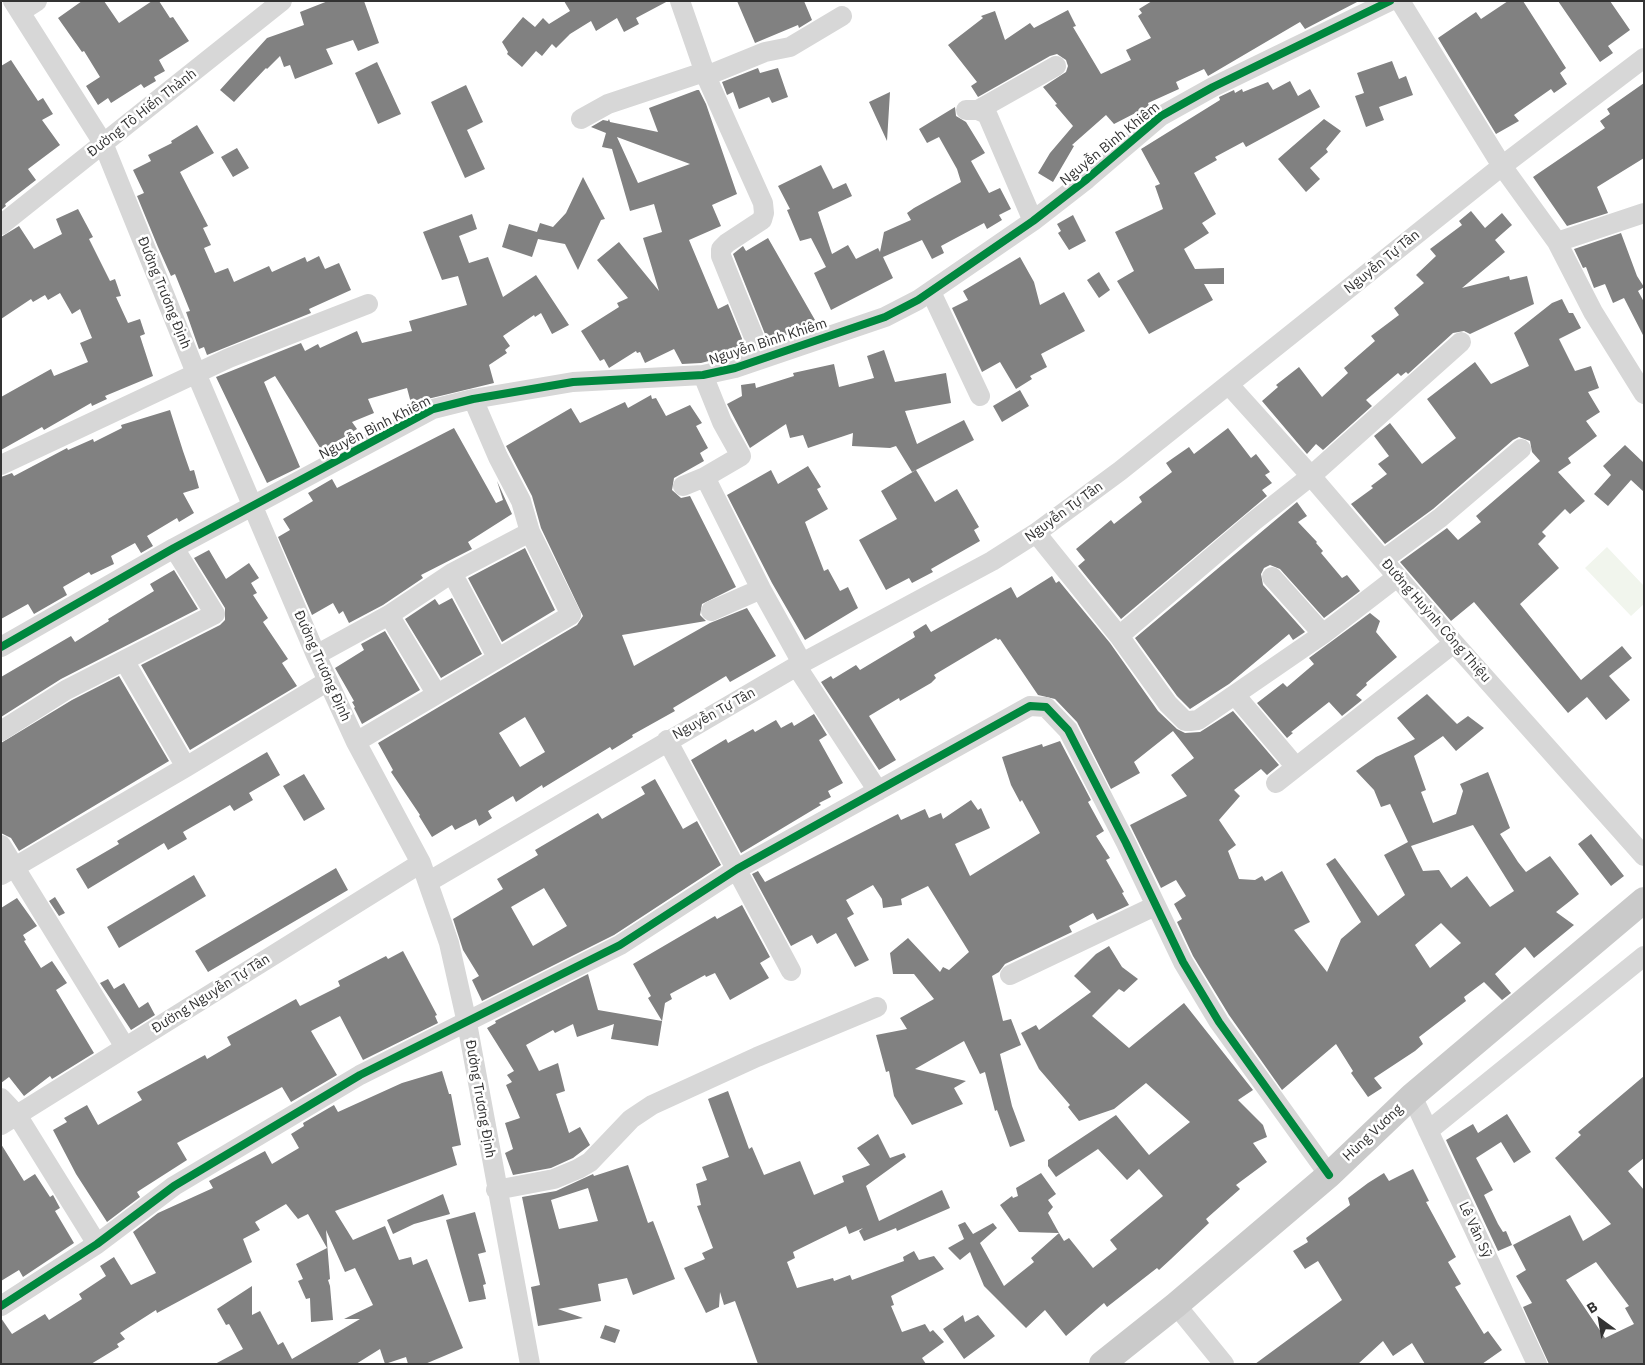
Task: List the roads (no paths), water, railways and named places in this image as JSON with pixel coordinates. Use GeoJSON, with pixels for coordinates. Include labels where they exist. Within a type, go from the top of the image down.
{"type":"FeatureCollection","features":[{"type":"Feature","properties":{"kind":"main road","name":"Hùng Vương"},"geometry":{"type":"LineString","coordinates":[[1102,1364],[1176,1305],[1329,1175],[1412,1096],[1644,900]]}},
{"type":"Feature","properties":{"kind":"street"},"geometry":{"type":"LineString","coordinates":[[17,7],[37,1]]}},
{"type":"Feature","properties":{"kind":"street","name":"Đường Tô Hiến Thành"},"geometry":{"type":"LineString","coordinates":[[1,225],[213,58],[282,1]]}},
{"type":"Feature","properties":{"kind":"street"},"geometry":{"type":"LineString","coordinates":[[680,1],[705,74],[763,203],[764,214],[762,220],[727,243],[721,249],[720,256],[762,357]]}},
{"type":"Feature","properties":{"kind":"street","name":"Nguyễn Bình Khiêm"},"geometry":{"type":"LineString","coordinates":[[1,647],[174,548],[433,409],[473,399],[573,382],[702,375],[735,368],[762,357],[884,317],[931,292],[1033,221],[1087,179],[1161,116],[1213,87],[1390,1]]}},
{"type":"Feature","properties":{"kind":"street"},"geometry":{"type":"LineString","coordinates":[[1400,1],[1502,166],[1558,242],[1593,312],[1644,394]]}},
{"type":"Feature","properties":{"kind":"street","name":"Đường Trương Định"},"geometry":{"type":"LineString","coordinates":[[17,7],[103,143],[196,373],[316,655],[356,742],[425,872],[449,943],[467,1023],[496,1190],[530,1364]]}},
{"type":"Feature","properties":{"kind":"street"},"geometry":{"type":"LineString","coordinates":[[580,119],[608,104],[705,74],[765,52],[790,47],[842,16]]}},
{"type":"Feature","properties":{"kind":"street","name":"Nguyễn Tự Tân"},"geometry":{"type":"LineString","coordinates":[[425,872],[667,740],[799,665],[992,561],[1036,533],[1120,471],[1502,166],[1644,58]]}},
{"type":"Feature","properties":{"kind":"street"},"geometry":{"type":"LineString","coordinates":[[1033,221],[987,114],[972,110],[1056,66]]}},
{"type":"Feature","properties":{"kind":"street"},"geometry":{"type":"LineString","coordinates":[[1558,242],[1644,213]]}},
{"type":"Feature","properties":{"kind":"street"},"geometry":{"type":"LineString","coordinates":[[931,292],[980,396]]}},
{"type":"Feature","properties":{"kind":"street"},"geometry":{"type":"LineString","coordinates":[[1,465],[196,373],[296,330],[368,304]]}},
{"type":"Feature","properties":{"kind":"street"},"geometry":{"type":"LineString","coordinates":[[1120,636],[1254,521],[1312,476],[1362,428],[1461,342]]}},
{"type":"Feature","properties":{"kind":"street"},"geometry":{"type":"LineString","coordinates":[[683,486],[705,477],[741,456],[722,422],[702,375]]}},
{"type":"Feature","properties":{"kind":"street","name":"Đường Huỳnh Công Thiệu"},"geometry":{"type":"LineString","coordinates":[[1229,385],[1312,476],[1454,643],[1644,856]]}},
{"type":"Feature","properties":{"kind":"street"},"geometry":{"type":"LineString","coordinates":[[356,742],[436,693],[571,615],[530,532],[521,501],[498,457],[473,399]]}},
{"type":"Feature","properties":{"kind":"street"},"geometry":{"type":"LineString","coordinates":[[1383,560],[1440,518],[1521,450]]}},
{"type":"Feature","properties":{"kind":"street"},"geometry":{"type":"LineString","coordinates":[[705,477],[799,665],[878,791]]}},
{"type":"Feature","properties":{"kind":"street"},"geometry":{"type":"LineString","coordinates":[[316,655],[389,615],[452,573],[530,532]]}},
{"type":"Feature","properties":{"kind":"street"},"geometry":{"type":"LineString","coordinates":[[1036,533],[1120,636],[1168,704],[1185,721],[1198,720],[1235,695],[1323,634],[1397,577]]}},
{"type":"Feature","properties":{"kind":"street"},"geometry":{"type":"LineString","coordinates":[[1,731],[66,690],[125,662],[215,614],[174,548]]}},
{"type":"Feature","properties":{"kind":"street"},"geometry":{"type":"LineString","coordinates":[[452,573],[498,657]]}},
{"type":"Feature","properties":{"kind":"street"},"geometry":{"type":"LineString","coordinates":[[1272,577],[1323,634]]}},
{"type":"Feature","properties":{"kind":"street"},"geometry":{"type":"LineString","coordinates":[[710,611],[761,589]]}},
{"type":"Feature","properties":{"kind":"street"},"geometry":{"type":"LineString","coordinates":[[389,615],[436,693]]}},
{"type":"Feature","properties":{"kind":"street"},"geometry":{"type":"LineString","coordinates":[[1276,783],[1454,643]]}},
{"type":"Feature","properties":{"kind":"street"},"geometry":{"type":"LineString","coordinates":[[125,662],[186,767]]}},
{"type":"Feature","properties":{"kind":"street"},"geometry":{"type":"LineString","coordinates":[[7,870],[186,767],[328,681]]}},
{"type":"Feature","properties":{"kind":"street"},"geometry":{"type":"LineString","coordinates":[[1235,695],[1296,767]]}},
{"type":"Feature","properties":{"kind":"street"},"geometry":{"type":"LineString","coordinates":[[1,1306],[97,1244],[174,1186],[360,1075],[620,945],[737,869],[1030,706],[1046,707],[1068,730],[1126,843],[1183,962],[1219,1022],[1329,1175]]}},
{"type":"Feature","properties":{"kind":"street"},"geometry":{"type":"LineString","coordinates":[[667,740],[791,971]]}},
{"type":"Feature","properties":{"kind":"street"},"geometry":{"type":"LineString","coordinates":[[1,845],[7,870],[125,1047]]}},
{"type":"Feature","properties":{"kind":"street","name":"Đường Nguyễn Tự Tân"},"geometry":{"type":"LineString","coordinates":[[9,1120],[125,1047],[425,872]]}},
{"type":"Feature","properties":{"kind":"street"},"geometry":{"type":"LineString","coordinates":[[1010,976],[1155,906]]}},
{"type":"Feature","properties":{"kind":"street"},"geometry":{"type":"LineString","coordinates":[[1428,1131],[1644,956]]}},
{"type":"Feature","properties":{"kind":"street"},"geometry":{"type":"LineString","coordinates":[[496,1190],[554,1179],[578,1169],[590,1162],[631,1119],[652,1105],[757,1057],[877,1006]]}},
{"type":"Feature","properties":{"kind":"street","name":"Lê Văn Sỹ"},"geometry":{"type":"LineString","coordinates":[[1412,1096],[1537,1364]]}},
{"type":"Feature","properties":{"kind":"street"},"geometry":{"type":"LineString","coordinates":[[1,1098],[9,1120],[97,1244]]}},
{"type":"Feature","properties":{"kind":"street"},"geometry":{"type":"LineString","coordinates":[[1176,1305],[1224,1364]]}}]}
